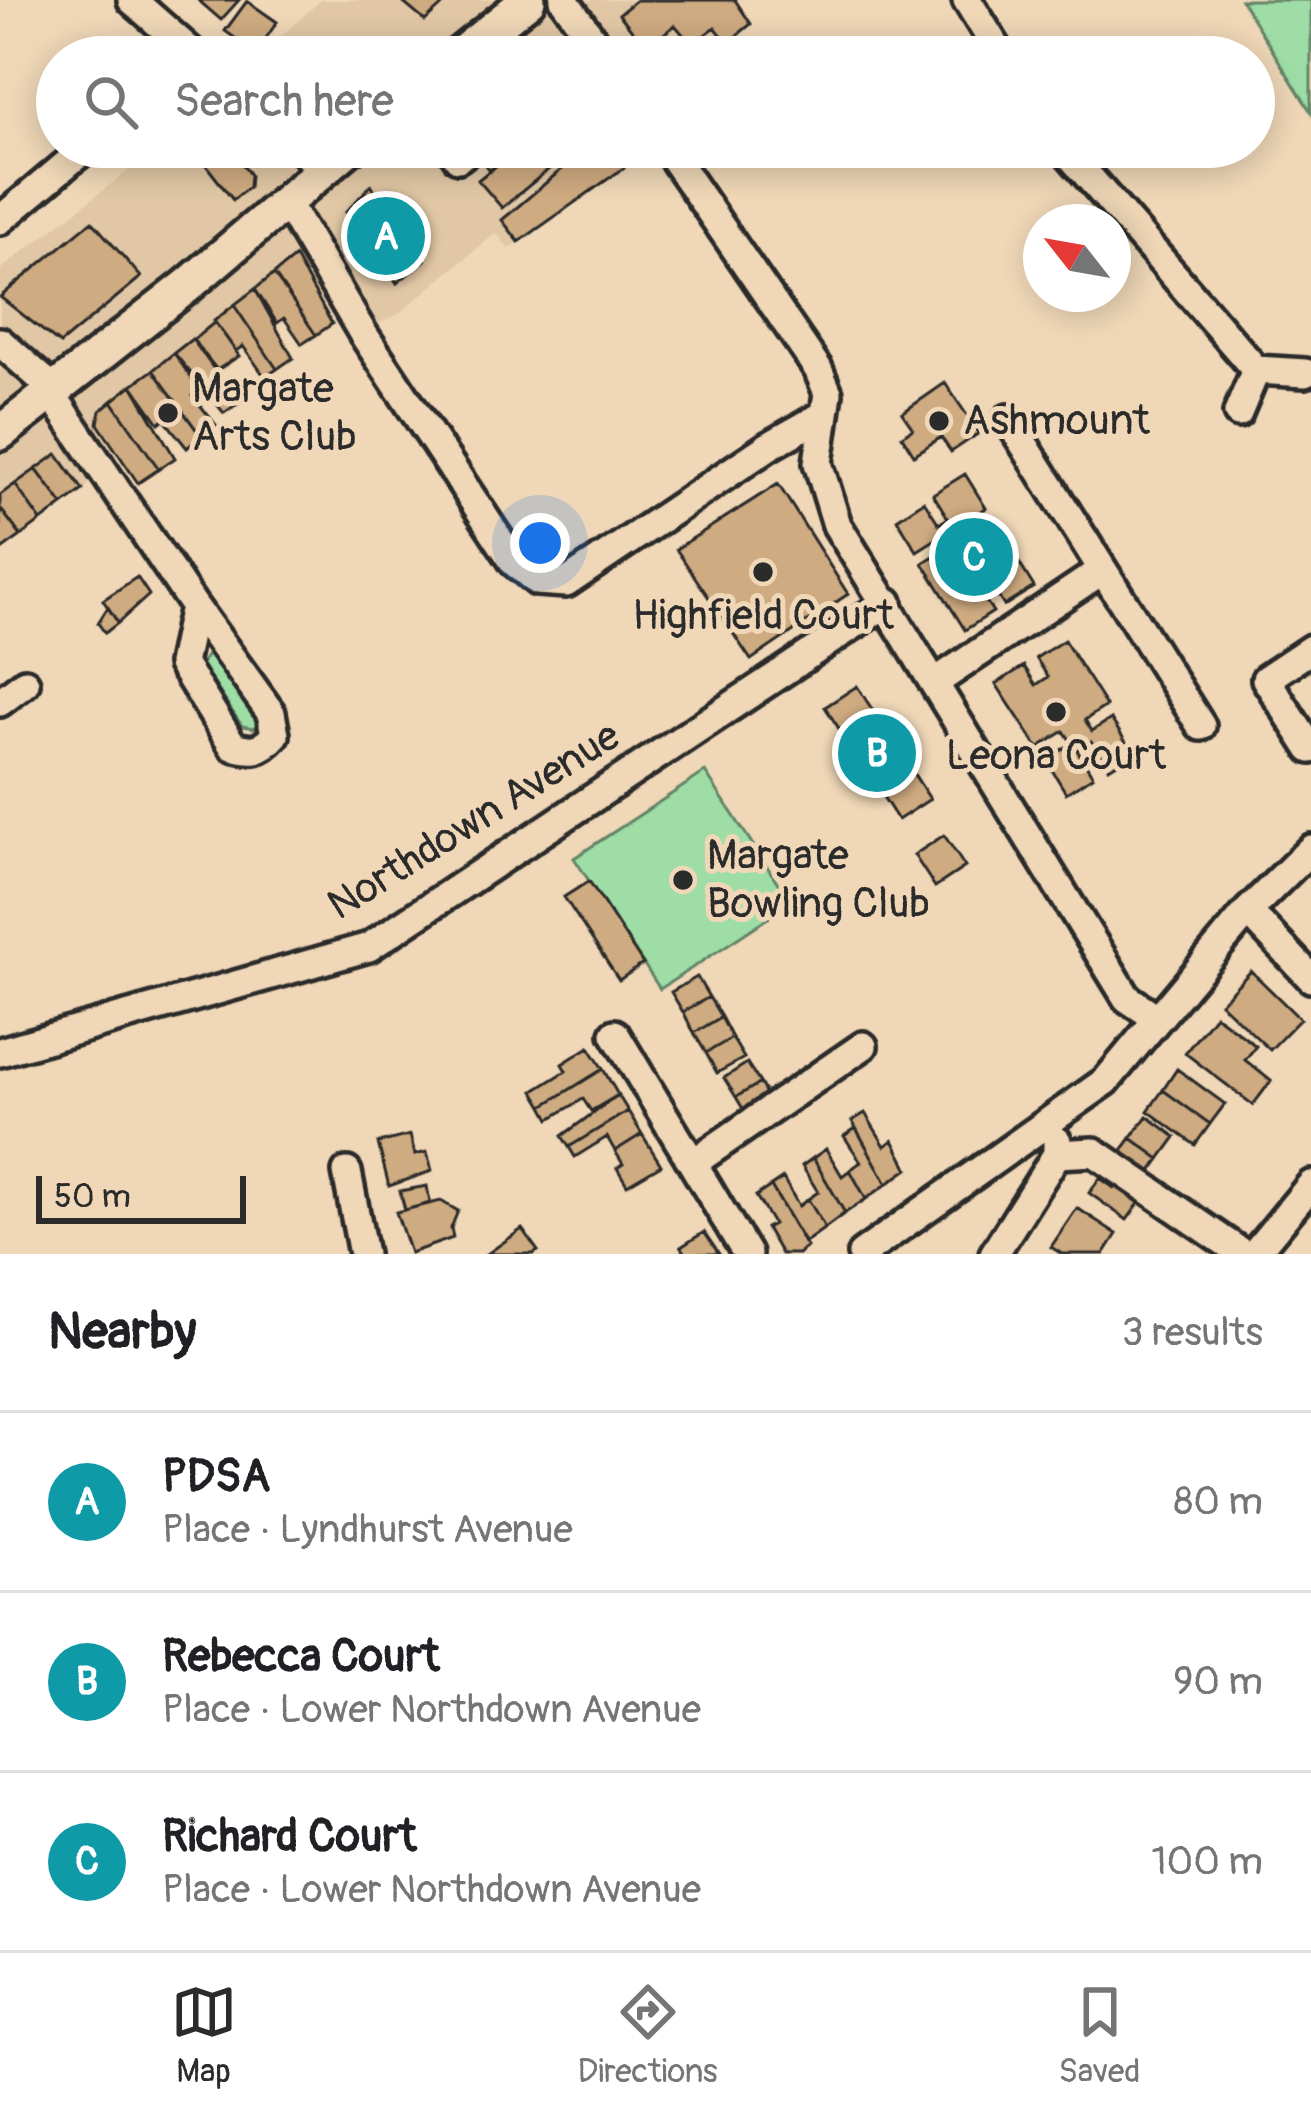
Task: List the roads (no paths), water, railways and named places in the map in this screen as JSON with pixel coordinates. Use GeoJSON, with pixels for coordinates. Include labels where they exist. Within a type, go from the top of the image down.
{"type":"FeatureCollection","features":[{"type":"Feature","properties":{"kind":"main road"},"geometry":{"type":"LineString","coordinates":[[489,36],[528,0]]}},
{"type":"Feature","properties":{"kind":"main road"},"geometry":{"type":"LineString","coordinates":[[0,433],[286,202],[305,168]]}},
{"type":"Feature","properties":{"kind":"street"},"geometry":{"type":"LineString","coordinates":[[132,0],[172,36]]}},
{"type":"Feature","properties":{"kind":"street"},"geometry":{"type":"LineString","coordinates":[[564,0],[589,36]]}},
{"type":"Feature","properties":{"kind":"street"},"geometry":{"type":"LineString","coordinates":[[967,0],[989,36]]}},
{"type":"Feature","properties":{"kind":"street"},"geometry":{"type":"LineString","coordinates":[[0,220],[62,168]]}},
{"type":"Feature","properties":{"kind":"street"},"geometry":{"type":"LineString","coordinates":[[680,168],[818,369],[828,393],[820,418],[823,486],[837,525],[937,681],[1127,998],[1158,1018]]}},
{"type":"Feature","properties":{"kind":"street"},"geometry":{"type":"LineString","coordinates":[[1081,168],[1256,370],[1305,373]]}},
{"type":"Feature","properties":{"kind":"street"},"geometry":{"type":"LineString","coordinates":[[286,202],[362,332],[514,562],[537,581],[566,583],[820,418]]}},
{"type":"Feature","properties":{"kind":"street"},"geometry":{"type":"LineString","coordinates":[[0,342],[41,378],[271,713],[275,735],[265,747],[251,752],[233,746],[182,664],[194,606]]}},
{"type":"Feature","properties":{"kind":"street"},"geometry":{"type":"LineString","coordinates":[[1238,413],[1256,370]]}},
{"type":"Feature","properties":{"kind":"street"},"geometry":{"type":"LineString","coordinates":[[1008,419],[1202,726]]}},
{"type":"Feature","properties":{"kind":"street"},"geometry":{"type":"LineString","coordinates":[[937,681],[1101,571]]}},
{"type":"Feature","properties":{"kind":"street","name":"Northdown Avenue"},"geometry":{"type":"LineString","coordinates":[[0,1052],[370,947],[888,602]]}},
{"type":"Feature","properties":{"kind":"street"},"geometry":{"type":"LineString","coordinates":[[1311,649],[1267,679],[1311,749]]}},
{"type":"Feature","properties":{"kind":"street"},"geometry":{"type":"LineString","coordinates":[[0,702],[25,683]]}},
{"type":"Feature","properties":{"kind":"street"},"geometry":{"type":"LineString","coordinates":[[862,1254],[1106,1082],[1248,911],[1311,849]]}},
{"type":"Feature","properties":{"kind":"street"},"geometry":{"type":"LineString","coordinates":[[1248,911],[1311,978]]}},
{"type":"Feature","properties":{"kind":"street"},"geometry":{"type":"LineString","coordinates":[[615,1034],[747,1254]]}},
{"type":"Feature","properties":{"kind":"street"},"geometry":{"type":"LineString","coordinates":[[693,1163],[863,1046]]}},
{"type":"Feature","properties":{"kind":"street"},"geometry":{"type":"LineString","coordinates":[[994,1254],[1057,1154],[1057,1119]]}},
{"type":"Feature","properties":{"kind":"street"},"geometry":{"type":"LineString","coordinates":[[1057,1154],[1094,1152],[1243,1254]]}},
{"type":"Feature","properties":{"kind":"street"},"geometry":{"type":"LineString","coordinates":[[347,1172],[363,1254]]}},
{"type":"Feature","properties":{"kind":"street"},"geometry":{"type":"LineString","coordinates":[[1254,1254],[1311,1185]]}},
{"type":"Feature","properties":{"kind":"place","name":"PDSA"},"geometry":{"type":"Point","coordinates":[386,236]}},
{"type":"Feature","properties":{"kind":"place","name":"Margate Arts Club"},"geometry":{"type":"Point","coordinates":[168,413]}},
{"type":"Feature","properties":{"kind":"place","name":"Ashmount"},"geometry":{"type":"Point","coordinates":[939,421]}},
{"type":"Feature","properties":{"kind":"place","name":"Richard Court"},"geometry":{"type":"Point","coordinates":[974,557]}},
{"type":"Feature","properties":{"kind":"place","name":"Highfield Court"},"geometry":{"type":"Point","coordinates":[763,572]}},
{"type":"Feature","properties":{"kind":"place","name":"Leona Court"},"geometry":{"type":"Point","coordinates":[1056,712]}},
{"type":"Feature","properties":{"kind":"place","name":"Rebecca Court"},"geometry":{"type":"Point","coordinates":[877,753]}},
{"type":"Feature","properties":{"kind":"place","name":"Margate Bowling Club"},"geometry":{"type":"Point","coordinates":[683,880]}}]}
